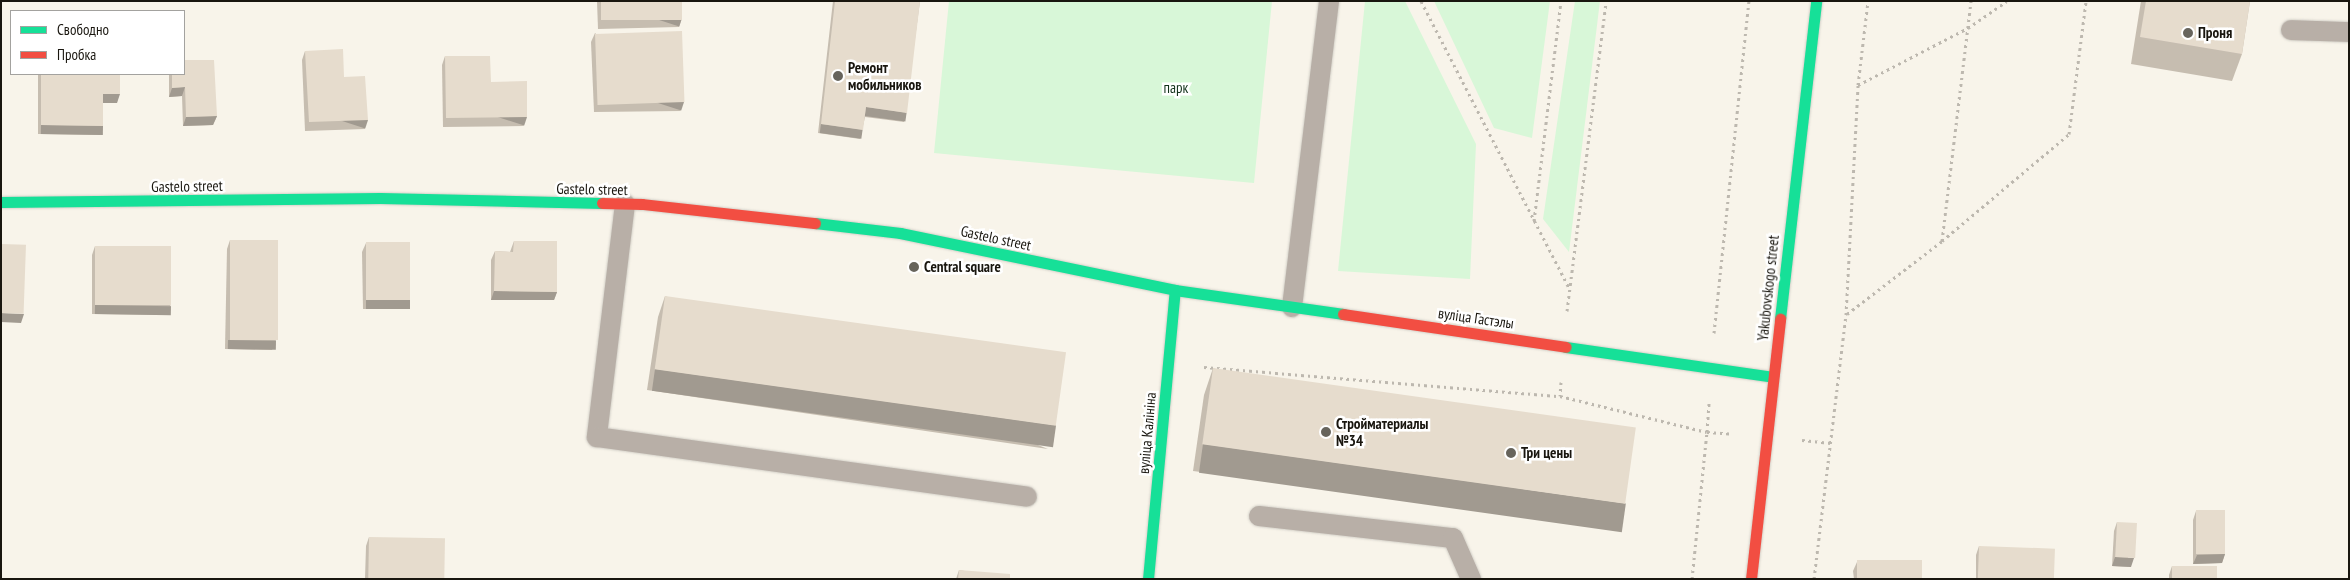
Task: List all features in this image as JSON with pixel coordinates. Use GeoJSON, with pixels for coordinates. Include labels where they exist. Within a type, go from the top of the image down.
{"type":"FeatureCollection","features":[{"type":"Feature","properties":{"kind":"main road","name":"Yakubovskogo street"},"geometry":{"type":"LineString","coordinates":[[1750,579],[1816,1]]}},
{"type":"Feature","properties":{"kind":"main road","name":"Gastelo street"},"geometry":{"type":"LineString","coordinates":[[1,202],[380,198],[625,204],[900,233],[1175,290]]}},
{"type":"Feature","properties":{"kind":"main road","name":"вуліца Гастэлы"},"geometry":{"type":"LineString","coordinates":[[1175,290],[1773,377]]}},
{"type":"Feature","properties":{"kind":"main road","name":"вуліца Калініна"},"geometry":{"type":"LineString","coordinates":[[1148,579],[1175,290]]}},
{"type":"Feature","properties":{"kind":"lane"},"geometry":{"type":"LineString","coordinates":[[1292,306],[1329,1]]}},
{"type":"Feature","properties":{"kind":"lane"},"geometry":{"type":"LineString","coordinates":[[2290,30],[2349,32]]}},
{"type":"Feature","properties":{"kind":"lane"},"geometry":{"type":"LineString","coordinates":[[625,204],[597,437],[1028,497]]}},
{"type":"Feature","properties":{"kind":"lane"},"geometry":{"type":"LineString","coordinates":[[1259,516],[1454,538],[1471,579]]}},
{"type":"Feature","properties":{"kind":"path"},"geometry":{"type":"LineString","coordinates":[[1420,1],[1569,288]]}},
{"type":"Feature","properties":{"kind":"path"},"geometry":{"type":"LineString","coordinates":[[1534,221],[1561,1]]}},
{"type":"Feature","properties":{"kind":"path"},"geometry":{"type":"LineString","coordinates":[[1560,396],[1562,346],[1606,1]]}},
{"type":"Feature","properties":{"kind":"path"},"geometry":{"type":"LineString","coordinates":[[1713,337],[1749,1]]}},
{"type":"Feature","properties":{"kind":"path"},"geometry":{"type":"LineString","coordinates":[[1814,579],[1846,315],[1858,85],[1868,1]]}},
{"type":"Feature","properties":{"kind":"path"},"geometry":{"type":"LineString","coordinates":[[1942,241],[1971,1]]}},
{"type":"Feature","properties":{"kind":"path"},"geometry":{"type":"LineString","coordinates":[[1858,85],[1968,28],[2007,1]]}},
{"type":"Feature","properties":{"kind":"path"},"geometry":{"type":"LineString","coordinates":[[1846,315],[1942,241],[2070,134],[2086,1]]}},
{"type":"Feature","properties":{"kind":"path"},"geometry":{"type":"LineString","coordinates":[[1168,363],[1560,396],[1707,432]]}},
{"type":"Feature","properties":{"kind":"green space","name":"парк"},"geometry":{"type":"Polygon","coordinates":[[[949,1],[1272,1],[1254,183],[934,153],[949,1]]]}},
{"type":"Feature","properties":{"kind":"green space"},"geometry":{"type":"Polygon","coordinates":[[[1365,1],[1405,1],[1476,144],[1470,279],[1338,271],[1365,1]]]}},
{"type":"Feature","properties":{"kind":"green space"},"geometry":{"type":"Polygon","coordinates":[[[1434,1],[1550,1],[1532,138],[1494,128],[1434,1]]]}},
{"type":"Feature","properties":{"kind":"green space"},"geometry":{"type":"Polygon","coordinates":[[[1575,1],[1600,1],[1569,252],[1543,219],[1575,1]]]}},
{"type":"Feature","properties":{"kind":"building"},"geometry":{"type":"Polygon","coordinates":[[[601,1],[682,1],[682,20],[601,20],[601,1]]]}},
{"type":"Feature","properties":{"kind":"building"},"geometry":{"type":"Polygon","coordinates":[[[835,1],[920,1],[907,113],[866,107],[863,130],[821,124],[835,1]]]}},
{"type":"Feature","properties":{"kind":"building"},"geometry":{"type":"Polygon","coordinates":[[[2146,1],[2250,1],[2242,54],[2140,37],[2146,1]]]}},
{"type":"Feature","properties":{"kind":"building"},"geometry":{"type":"Polygon","coordinates":[[[682,31],[684,102],[598,105],[595,34],[682,31]]]}},
{"type":"Feature","properties":{"kind":"building"},"geometry":{"type":"Polygon","coordinates":[[[343,49],[344,77],[365,76],[368,120],[309,122],[305,51],[343,49]]]}},
{"type":"Feature","properties":{"kind":"building"},"geometry":{"type":"Polygon","coordinates":[[[445,56],[490,56],[491,82],[527,81],[527,117],[446,118],[445,56]]]}},
{"type":"Feature","properties":{"kind":"building"},"geometry":{"type":"Polygon","coordinates":[[[185,60],[214,60],[217,116],[186,117],[185,87],[172,88],[172,75],[185,75],[185,60]]]}},
{"type":"Feature","properties":{"kind":"building"},"geometry":{"type":"Polygon","coordinates":[[[41,75],[120,75],[120,94],[103,94],[103,126],[41,125],[41,75]]]}},
{"type":"Feature","properties":{"kind":"building"},"geometry":{"type":"Polygon","coordinates":[[[230,240],[278,240],[278,340],[230,340],[230,240]]]}},
{"type":"Feature","properties":{"kind":"building"},"geometry":{"type":"Polygon","coordinates":[[[514,241],[557,241],[557,292],[494,291],[495,251],[513,252],[514,241]]]}},
{"type":"Feature","properties":{"kind":"building"},"geometry":{"type":"Polygon","coordinates":[[[366,242],[410,242],[410,300],[366,300],[366,242]]]}},
{"type":"Feature","properties":{"kind":"building"},"geometry":{"type":"Polygon","coordinates":[[[1,244],[26,245],[24,314],[1,313],[1,244]]]}},
{"type":"Feature","properties":{"kind":"building"},"geometry":{"type":"Polygon","coordinates":[[[95,246],[171,246],[171,305],[95,305],[95,246]]]}},
{"type":"Feature","properties":{"kind":"building"},"geometry":{"type":"Polygon","coordinates":[[[665,296],[1066,352],[1056,426],[655,369],[665,296]]]}},
{"type":"Feature","properties":{"kind":"building"},"geometry":{"type":"Polygon","coordinates":[[[1213,368],[1636,427],[1625,504],[1202,444],[1213,368]]]}},
{"type":"Feature","properties":{"kind":"building"},"geometry":{"type":"Polygon","coordinates":[[[2196,510],[2225,510],[2225,554],[2196,554],[2196,510]]]}},
{"type":"Feature","properties":{"kind":"building"},"geometry":{"type":"Polygon","coordinates":[[[2117,522],[2137,523],[2135,558],[2115,557],[2117,522]]]}},
{"type":"Feature","properties":{"kind":"building"},"geometry":{"type":"Polygon","coordinates":[[[369,537],[445,538],[444,579],[368,579],[369,537]]]}},
{"type":"Feature","properties":{"kind":"building"},"geometry":{"type":"Polygon","coordinates":[[[1979,546],[2055,549],[2054,579],[1978,579],[1979,546]]]}},
{"type":"Feature","properties":{"kind":"building"},"geometry":{"type":"Polygon","coordinates":[[[1857,560],[1922,560],[1922,579],[1857,579],[1857,560]]]}},
{"type":"Feature","properties":{"kind":"building"},"geometry":{"type":"Polygon","coordinates":[[[2172,566],[2217,566],[2217,579],[2172,579],[2172,566]]]}},
{"type":"Feature","properties":{"kind":"building"},"geometry":{"type":"Polygon","coordinates":[[[959,570],[1010,574],[1010,579],[958,579],[959,570]]]}},
{"type":"Feature","properties":{"kind":"traffic: fast"},"geometry":{"type":"LineString","coordinates":[[1780,319],[1816,1]]}},
{"type":"Feature","properties":{"kind":"traffic: fast"},"geometry":{"type":"LineString","coordinates":[[1,202],[380,198],[602,203]]}},
{"type":"Feature","properties":{"kind":"traffic: fast"},"geometry":{"type":"LineString","coordinates":[[815,223],[900,233],[1175,290],[1343,314]]}},
{"type":"Feature","properties":{"kind":"traffic: fast"},"geometry":{"type":"LineString","coordinates":[[1148,579],[1175,290]]}},
{"type":"Feature","properties":{"kind":"traffic: fast"},"geometry":{"type":"LineString","coordinates":[[1566,347],[1773,377]]}},
{"type":"Feature","properties":{"kind":"traffic: jam"},"geometry":{"type":"LineString","coordinates":[[602,203],[642,204],[815,223]]}},
{"type":"Feature","properties":{"kind":"traffic: jam"},"geometry":{"type":"LineString","coordinates":[[1343,314],[1566,347]]}},
{"type":"Feature","properties":{"kind":"traffic: jam"},"geometry":{"type":"LineString","coordinates":[[1751,579],[1780,319]]}},
{"type":"Feature","properties":{"kind":"place","name":"Проня"},"geometry":{"type":"Point","coordinates":[2188,33]}},
{"type":"Feature","properties":{"kind":"place","name":"Ремонт мобильников"},"geometry":{"type":"Point","coordinates":[838,76]}},
{"type":"Feature","properties":{"kind":"place","name":"Central square"},"geometry":{"type":"Point","coordinates":[914,267]}},
{"type":"Feature","properties":{"kind":"place","name":"Стройматериалы №34"},"geometry":{"type":"Point","coordinates":[1326,432]}},
{"type":"Feature","properties":{"kind":"place","name":"Три цены"},"geometry":{"type":"Point","coordinates":[1511,453]}}]}
